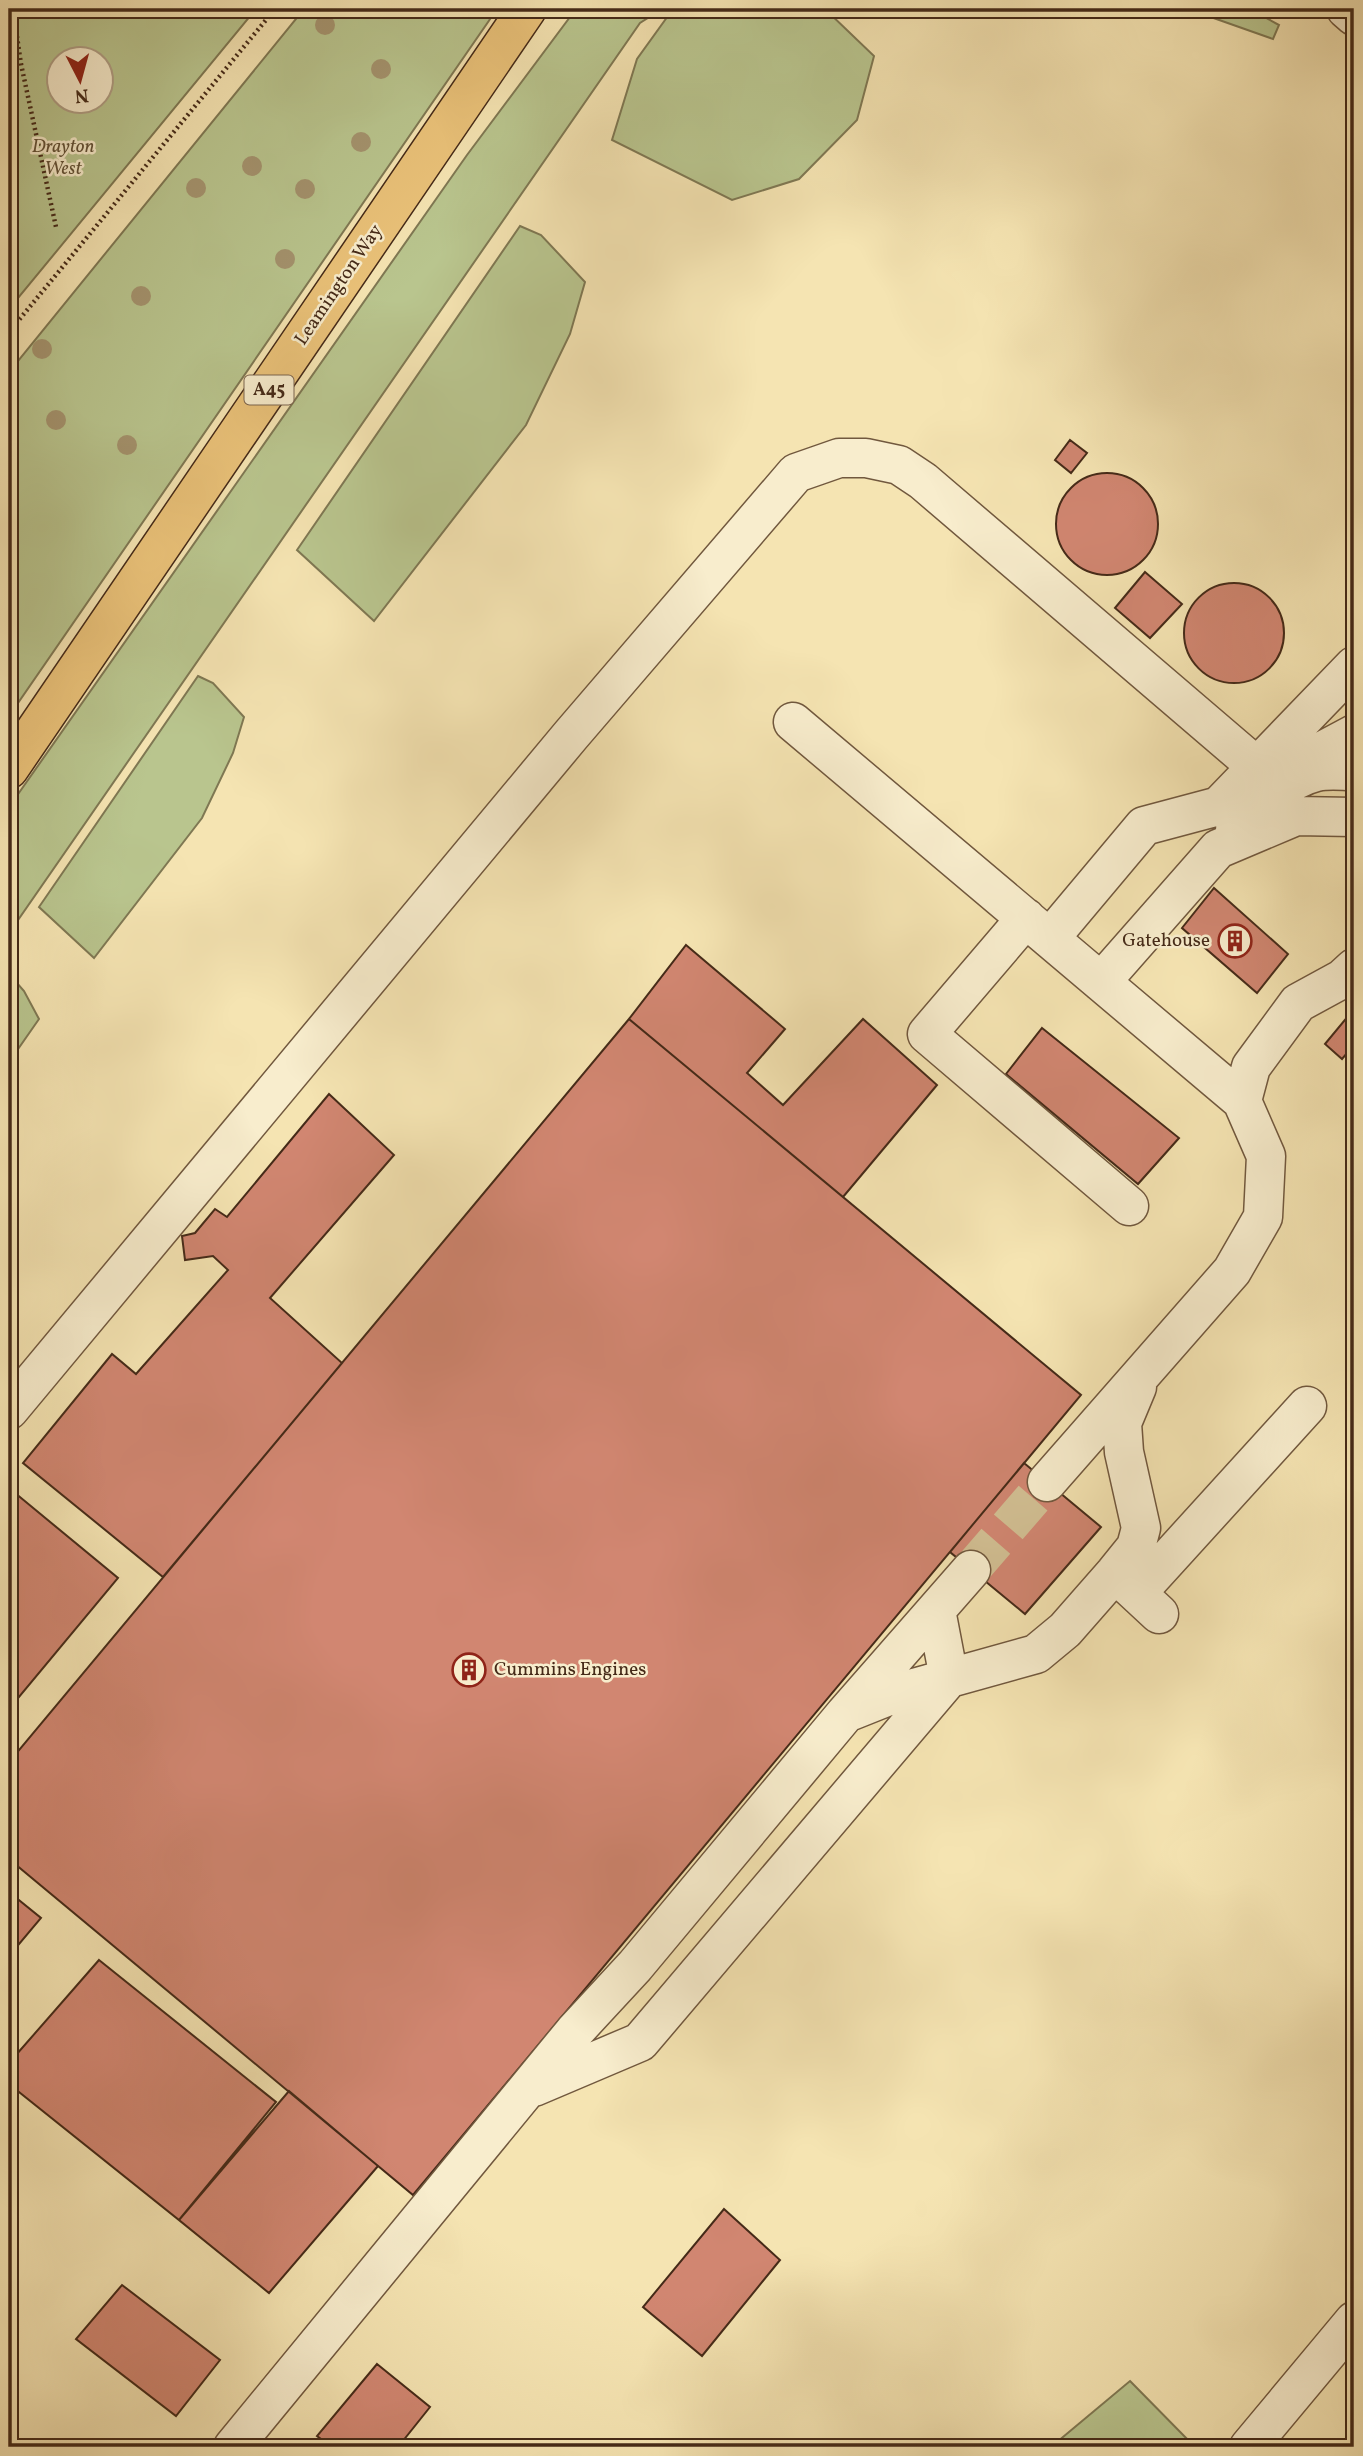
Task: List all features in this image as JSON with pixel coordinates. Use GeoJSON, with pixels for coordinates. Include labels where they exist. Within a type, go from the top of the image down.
{"type":"FeatureCollection","features":[{"type":"Feature","properties":{"kind":"highway","name":"Leamington Way"},"geometry":{"type":"LineString","coordinates":[[9,769],[527,9]]}},
{"type":"Feature","properties":{"kind":"street"},"geometry":{"type":"LineString","coordinates":[[1346,9],[1354,16]]}},
{"type":"Feature","properties":{"kind":"street"},"geometry":{"type":"LineString","coordinates":[[9,1410],[571,735],[796,473],[839,458],[866,458],[899,465],[1307,764]]}},
{"type":"Feature","properties":{"kind":"street"},"geometry":{"type":"LineString","coordinates":[[1354,666],[1307,764],[1296,816],[1354,817]]}},
{"type":"Feature","properties":{"kind":"street"},"geometry":{"type":"LineString","coordinates":[[793,722],[1242,1101],[1266,1156],[1263,1217],[1231,1271],[1048,1482]]}},
{"type":"Feature","properties":{"kind":"street"},"geometry":{"type":"LineString","coordinates":[[1307,764],[1281,790],[1314,773],[1354,771]]}},
{"type":"Feature","properties":{"kind":"street"},"geometry":{"type":"LineString","coordinates":[[1307,764],[1260,810],[1293,793],[1354,791]]}},
{"type":"Feature","properties":{"kind":"street"},"geometry":{"type":"LineString","coordinates":[[1129,1206],[927,1034],[1144,826],[1219,806],[1307,764]]}},
{"type":"Feature","properties":{"kind":"street"},"geometry":{"type":"LineString","coordinates":[[1101,982],[1307,764]]}},
{"type":"Feature","properties":{"kind":"street"},"geometry":{"type":"LineString","coordinates":[[1242,1101],[1251,1067],[1298,1003],[1342,979],[1354,968]]}},
{"type":"Feature","properties":{"kind":"street"},"geometry":{"type":"LineString","coordinates":[[1137,1594],[1136,1547],[1141,1528],[1124,1452],[1122,1423],[1134,1392],[1153,1361]]}},
{"type":"Feature","properties":{"kind":"street"},"geometry":{"type":"LineString","coordinates":[[845,1714],[896,1693],[1036,1654],[1065,1630],[1137,1594],[1307,1406]]}},
{"type":"Feature","properties":{"kind":"street"},"geometry":{"type":"LineString","coordinates":[[233,2447],[574,2032],[635,1966],[845,1714],[971,1570]]}},
{"type":"Feature","properties":{"kind":"street"},"geometry":{"type":"LineString","coordinates":[[936,1610],[949,1678]]}},
{"type":"Feature","properties":{"kind":"street"},"geometry":{"type":"LineString","coordinates":[[526,2091],[639,2042],[949,1678]]}},
{"type":"Feature","properties":{"kind":"street"},"geometry":{"type":"LineString","coordinates":[[1249,2447],[1354,2321]]}},
{"type":"Feature","properties":{"kind":"path"},"geometry":{"type":"LineString","coordinates":[[13,9],[21,64],[57,228]]}},
{"type":"Feature","properties":{"kind":"path"},"geometry":{"type":"LineString","coordinates":[[9,332],[275,9]]}},
{"type":"Feature","properties":{"kind":"green space","name":"Drayton West"},"geometry":{"type":"Polygon","coordinates":[[[9,9],[256,9],[9,309],[9,9]]]}},
{"type":"Feature","properties":{"kind":"green space"},"geometry":{"type":"Polygon","coordinates":[[[304,9],[497,9],[9,716],[9,372],[304,9]]]}},
{"type":"Feature","properties":{"kind":"green space"},"geometry":{"type":"Polygon","coordinates":[[[576,9],[662,9],[640,23],[9,933],[9,807],[467,155],[576,9]]]}},
{"type":"Feature","properties":{"kind":"green space"},"geometry":{"type":"Polygon","coordinates":[[[673,9],[825,9],[874,56],[857,120],[799,179],[732,200],[612,140],[637,59],[673,9]]]}},
{"type":"Feature","properties":{"kind":"green space"},"geometry":{"type":"Polygon","coordinates":[[[1188,9],[1250,9],[1279,25],[1273,39],[1188,9]]]}},
{"type":"Feature","properties":{"kind":"green space"},"geometry":{"type":"Polygon","coordinates":[[[520,226],[541,235],[585,282],[570,334],[526,425],[374,621],[297,550],[520,226]]]}},
{"type":"Feature","properties":{"kind":"green space"},"geometry":{"type":"Polygon","coordinates":[[[198,676],[213,683],[244,717],[233,753],[202,818],[94,958],[39,907],[198,676]]]}},
{"type":"Feature","properties":{"kind":"green space"},"geometry":{"type":"Polygon","coordinates":[[[9,974],[24,991],[39,1019],[9,1062],[9,974]]]}},
{"type":"Feature","properties":{"kind":"green space"},"geometry":{"type":"Polygon","coordinates":[[[1130,2381],[1195,2447],[1051,2447],[1130,2381]]]}},
{"type":"Feature","properties":{"kind":"building"},"geometry":{"type":"Polygon","coordinates":[[[1070,440],[1087,453],[1071,473],[1055,460],[1070,440]]]}},
{"type":"Feature","properties":{"kind":"building"},"geometry":{"type":"Polygon","coordinates":[[[1107,473],[1126,477],[1143,488],[1154,505],[1158,524],[1154,543],[1143,560],[1126,571],[1107,575],[1088,571],[1071,560],[1060,543],[1056,524],[1060,505],[1071,488],[1088,477],[1107,473]]]}},
{"type":"Feature","properties":{"kind":"building"},"geometry":{"type":"Polygon","coordinates":[[[1145,572],[1182,604],[1150,638],[1115,608],[1145,572]]]}},
{"type":"Feature","properties":{"kind":"building"},"geometry":{"type":"Polygon","coordinates":[[[1234,583],[1253,586],[1270,597],[1281,614],[1284,633],[1281,652],[1270,669],[1253,680],[1234,683],[1215,680],[1198,669],[1187,652],[1184,633],[1187,614],[1198,597],[1215,586],[1234,583]]]}},
{"type":"Feature","properties":{"kind":"building","name":"Gatehouse"},"geometry":{"type":"Polygon","coordinates":[[[1214,888],[1288,954],[1257,993],[1182,928],[1214,888]]]}},
{"type":"Feature","properties":{"kind":"building"},"geometry":{"type":"Polygon","coordinates":[[[686,945],[785,1029],[747,1073],[783,1105],[863,1019],[937,1085],[843,1197],[629,1019],[686,945]]]}},
{"type":"Feature","properties":{"kind":"building"},"geometry":{"type":"Polygon","coordinates":[[[1349,1015],[1354,1020],[1354,1045],[1342,1059],[1325,1044],[1349,1015]]]}},
{"type":"Feature","properties":{"kind":"building","name":"Cummins Engines"},"geometry":{"type":"Polygon","coordinates":[[[629,1019],[1081,1395],[413,2195],[9,1859],[9,1762],[629,1019]]]}},
{"type":"Feature","properties":{"kind":"building"},"geometry":{"type":"Polygon","coordinates":[[[1042,1028],[1179,1138],[1138,1184],[1006,1074],[1042,1028]]]}},
{"type":"Feature","properties":{"kind":"building"},"geometry":{"type":"Polygon","coordinates":[[[329,1094],[394,1155],[270,1298],[342,1363],[163,1577],[23,1463],[112,1354],[136,1374],[228,1270],[213,1256],[185,1260],[182,1236],[195,1233],[215,1209],[227,1217],[329,1094]]]}},
{"type":"Feature","properties":{"kind":"building"},"geometry":{"type":"Polygon","coordinates":[[[1024,1463],[1101,1527],[1025,1614],[950,1552],[1024,1463]]]}},
{"type":"Feature","properties":{"kind":"building"},"geometry":{"type":"Polygon","coordinates":[[[9,1488],[118,1578],[9,1709],[9,1488]]]}},
{"type":"Feature","properties":{"kind":"building"},"geometry":{"type":"Polygon","coordinates":[[[9,1892],[41,1918],[9,1956],[9,1892]]]}},
{"type":"Feature","properties":{"kind":"building"},"geometry":{"type":"Polygon","coordinates":[[[99,1960],[276,2102],[179,2220],[9,2084],[9,2063],[99,1960]]]}},
{"type":"Feature","properties":{"kind":"building"},"geometry":{"type":"Polygon","coordinates":[[[289,2091],[378,2166],[269,2293],[179,2220],[289,2091]]]}},
{"type":"Feature","properties":{"kind":"building"},"geometry":{"type":"Polygon","coordinates":[[[724,2209],[780,2260],[702,2356],[643,2307],[724,2209]]]}},
{"type":"Feature","properties":{"kind":"building"},"geometry":{"type":"Polygon","coordinates":[[[122,2285],[220,2360],[176,2416],[76,2339],[122,2285]]]}},
{"type":"Feature","properties":{"kind":"building"},"geometry":{"type":"Polygon","coordinates":[[[377,2364],[430,2407],[398,2447],[332,2447],[317,2436],[377,2364]]]}},
{"type":"Feature","properties":{"kind":"tunnel"},"geometry":{"type":"LineString","coordinates":[[971,1570],[1047,1482]]}},
{"type":"Feature","properties":{"kind":"place","name":"Gatehouse"},"geometry":{"type":"Point","coordinates":[1235,941]}},
{"type":"Feature","properties":{"kind":"place","name":"Cummins Engines"},"geometry":{"type":"Point","coordinates":[469,1670]}}]}
